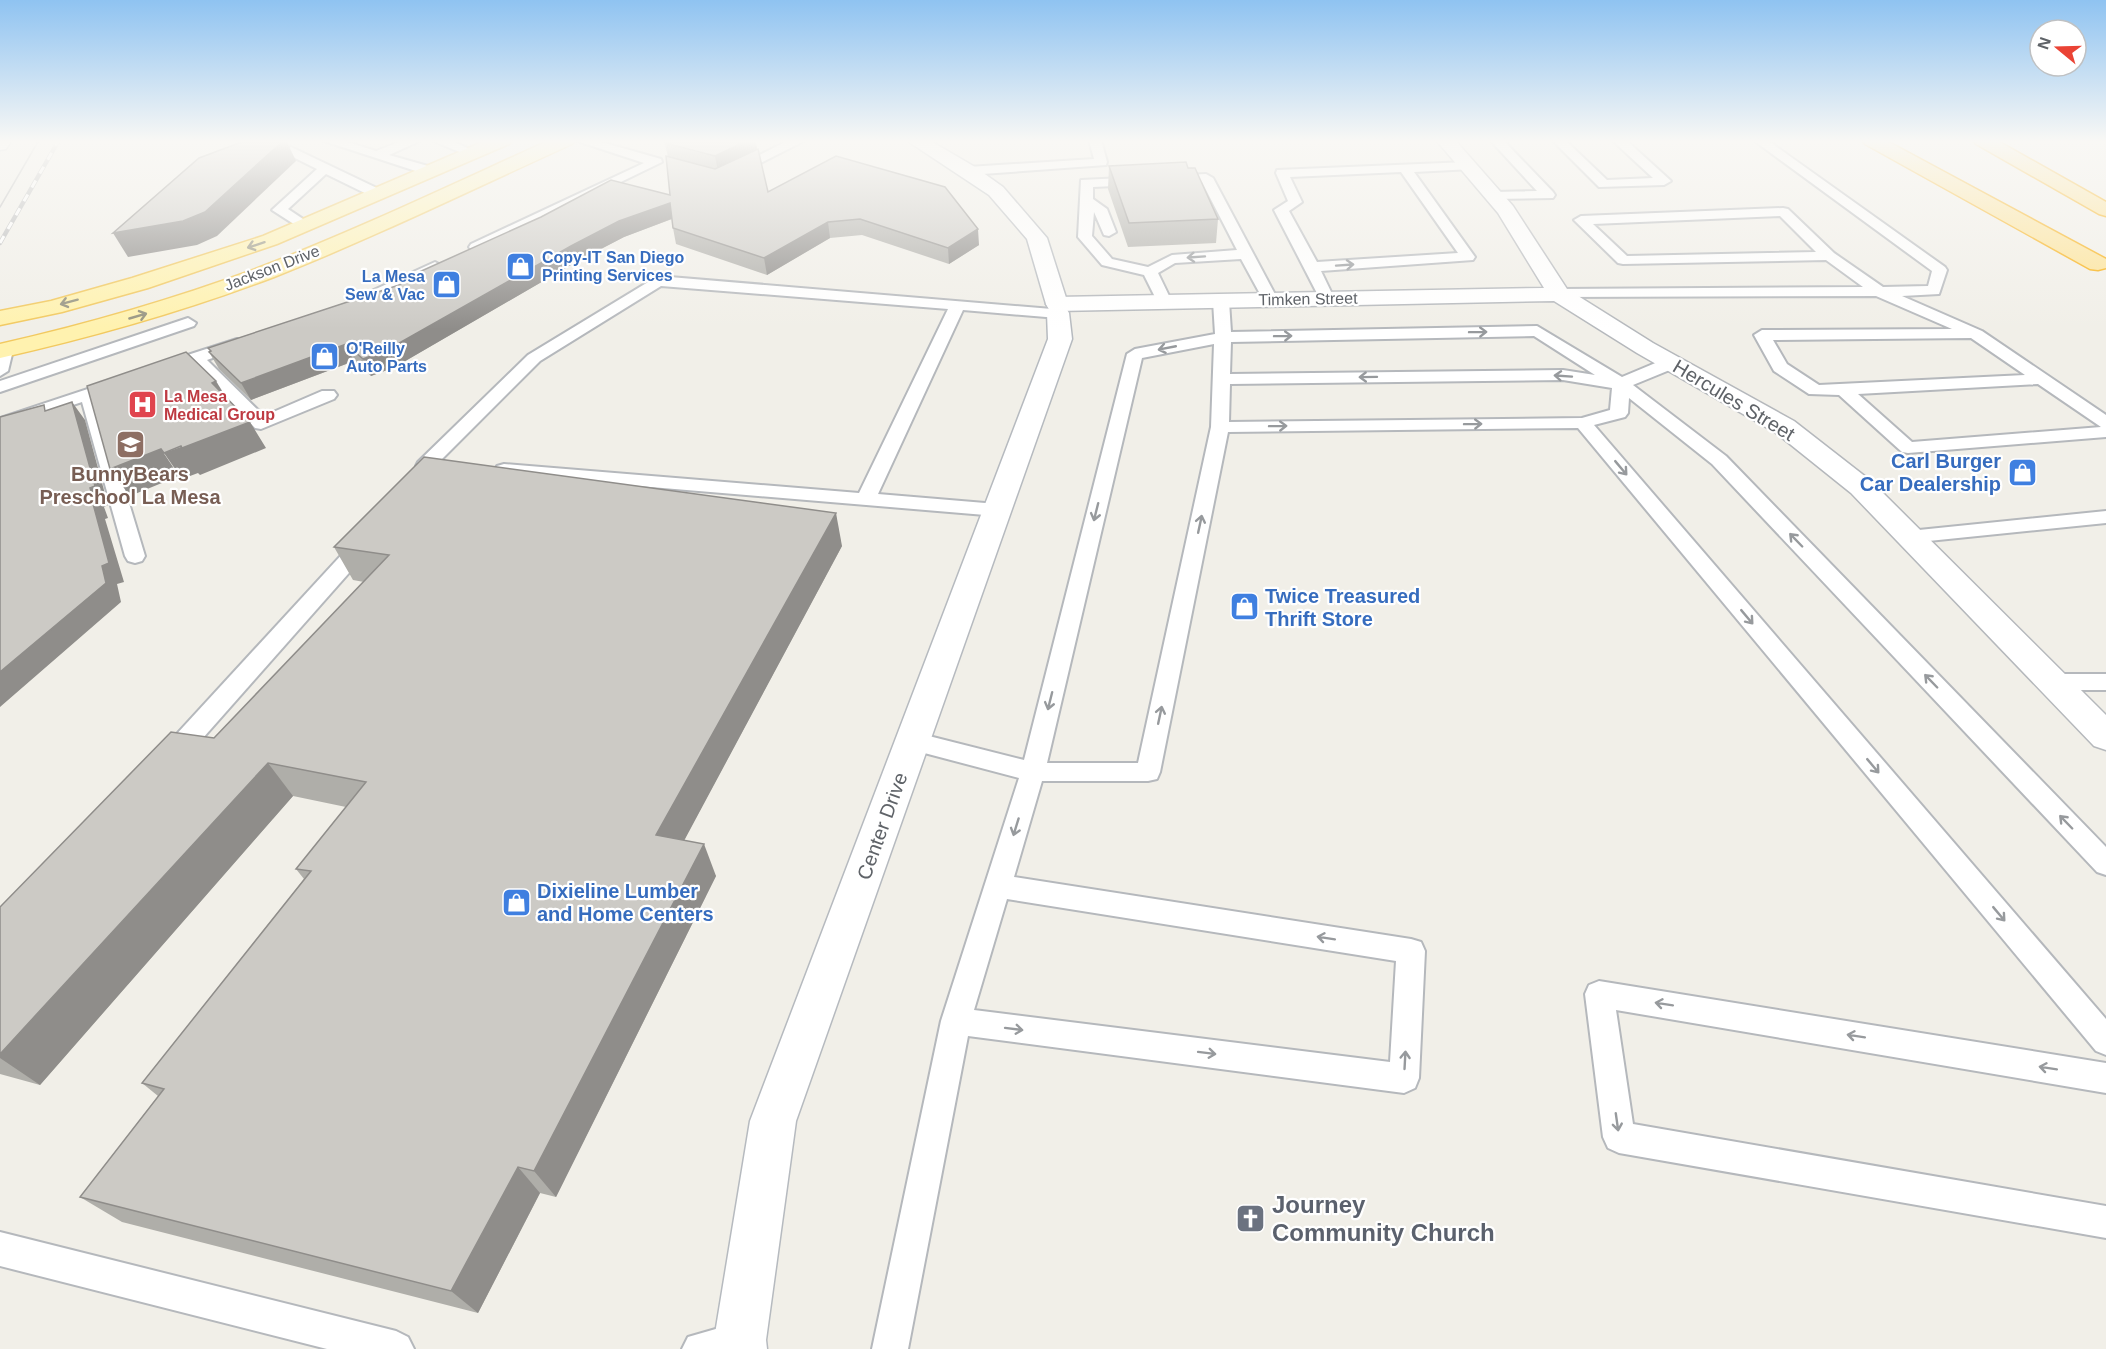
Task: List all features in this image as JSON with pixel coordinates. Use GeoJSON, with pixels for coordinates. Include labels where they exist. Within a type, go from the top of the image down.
{"type":"FeatureCollection","features":[{"type":"Feature","properties":{"kind":"highway"},"geometry":{"type":"LineString","coordinates":[[1986,203],[2102,267]]}},
{"type":"Feature","properties":{"kind":"highway"},"geometry":{"type":"LineString","coordinates":[[2000,203],[2102,267]]}},
{"type":"Feature","properties":{"kind":"main road","name":"Jackson Drive"},"geometry":{"type":"LineString","coordinates":[[0,318],[54,307],[140,283],[270,240],[357,203]]}},
{"type":"Feature","properties":{"kind":"main road","name":"Jackson Drive"},"geometry":{"type":"LineString","coordinates":[[2,357],[175,304],[304,257],[425,203]]}},
{"type":"Feature","properties":{"kind":"street","name":"Center Drive"},"geometry":{"type":"LineString","coordinates":[[740,1345],[773,1121],[1060,339],[1057,308],[1037,238],[1006,203]]}},
{"type":"Feature","properties":{"kind":"street","name":"Hercules Street"},"geometry":{"type":"LineString","coordinates":[[1500,203],[1559,294],[1671,363],[1785,427],[1861,487],[2106,737]]}},
{"type":"Feature","properties":{"kind":"street","name":"Timken Street"},"geometry":{"type":"LineString","coordinates":[[1057,308],[1164,302],[1559,294]]}},
{"type":"Feature","properties":{"kind":"lane"},"geometry":{"type":"LineString","coordinates":[[287,203],[279,210],[305,225]]}},
{"type":"Feature","properties":{"kind":"lane"},"geometry":{"type":"LineString","coordinates":[[342,309],[573,203]]}},
{"type":"Feature","properties":{"kind":"lane"},"geometry":{"type":"LineString","coordinates":[[1087,203],[1085,237],[1107,262],[1150,272],[1172,259],[1246,254]]}},
{"type":"Feature","properties":{"kind":"lane"},"geometry":{"type":"LineString","coordinates":[[1090,203],[1102,212],[1123,265]]}},
{"type":"Feature","properties":{"kind":"lane"},"geometry":{"type":"LineString","coordinates":[[1219,203],[1270,300]]}},
{"type":"Feature","properties":{"kind":"lane"},"geometry":{"type":"LineString","coordinates":[[1293,203],[1281,210],[1326,298]]}},
{"type":"Feature","properties":{"kind":"lane"},"geometry":{"type":"LineString","coordinates":[[1312,267],[1468,257],[1429,203]]}},
{"type":"Feature","properties":{"kind":"lane"},"geometry":{"type":"LineString","coordinates":[[1559,294],[1934,291],[1940,270],[1847,203]]}},
{"type":"Feature","properties":{"kind":"lane"},"geometry":{"type":"LineString","coordinates":[[1829,256],[1623,260],[1581,220],[1783,212],[1829,256],[1880,292],[1976,334],[2106,423]]}},
{"type":"Feature","properties":{"kind":"lane"},"geometry":{"type":"LineString","coordinates":[[1150,272],[1164,302]]}},
{"type":"Feature","properties":{"kind":"lane"},"geometry":{"type":"LineString","coordinates":[[412,485],[425,466],[534,358],[658,281],[958,305],[1057,308]]}},
{"type":"Feature","properties":{"kind":"lane"},"geometry":{"type":"LineString","coordinates":[[913,741],[1033,772],[1148,772],[1220,427],[1220,379],[1224,337],[1221,301]]}},
{"type":"Feature","properties":{"kind":"lane"},"geometry":{"type":"LineString","coordinates":[[175,304],[188,323],[203,356],[261,424],[328,395]]}},
{"type":"Feature","properties":{"kind":"lane"},"geometry":{"type":"LineString","coordinates":[[866,499],[958,305]]}},
{"type":"Feature","properties":{"kind":"lane"},"geometry":{"type":"LineString","coordinates":[[0,387],[188,323]]}},
{"type":"Feature","properties":{"kind":"lane"},"geometry":{"type":"LineString","coordinates":[[890,1349],[956,1021],[1033,772],[1135,354],[1224,337],[1537,331],[1621,384],[1719,460],[2106,864]]}},
{"type":"Feature","properties":{"kind":"lane"},"geometry":{"type":"LineString","coordinates":[[1976,334],[1762,334],[1780,367],[1815,390],[2042,379]]}},
{"type":"Feature","properties":{"kind":"lane"},"geometry":{"type":"LineString","coordinates":[[153,373],[254,339]]}},
{"type":"Feature","properties":{"kind":"lane"},"geometry":{"type":"LineString","coordinates":[[1220,379],[1563,375],[1621,384],[1671,363]]}},
{"type":"Feature","properties":{"kind":"lane"},"geometry":{"type":"LineString","coordinates":[[0,424],[131,380]]}},
{"type":"Feature","properties":{"kind":"lane"},"geometry":{"type":"LineString","coordinates":[[1220,427],[1583,423],[1619,413],[1621,384]]}},
{"type":"Feature","properties":{"kind":"lane"},"geometry":{"type":"LineString","coordinates":[[1843,390],[1908,448],[2106,432]]}},
{"type":"Feature","properties":{"kind":"lane"},"geometry":{"type":"LineString","coordinates":[[88,394],[135,556]]}},
{"type":"Feature","properties":{"kind":"lane"},"geometry":{"type":"LineString","coordinates":[[1583,423],[2106,1041]]}},
{"type":"Feature","properties":{"kind":"lane"},"geometry":{"type":"LineString","coordinates":[[425,466],[458,468]]}},
{"type":"Feature","properties":{"kind":"lane"},"geometry":{"type":"LineString","coordinates":[[492,470],[997,510]]}},
{"type":"Feature","properties":{"kind":"lane"},"geometry":{"type":"LineString","coordinates":[[1910,537],[2106,517]]}},
{"type":"Feature","properties":{"kind":"lane"},"geometry":{"type":"LineString","coordinates":[[154,776],[376,530]]}},
{"type":"Feature","properties":{"kind":"lane"},"geometry":{"type":"LineString","coordinates":[[2052,682],[2106,682]]}},
{"type":"Feature","properties":{"kind":"lane"},"geometry":{"type":"LineString","coordinates":[[956,1021],[1404,1078],[1411,951],[998,886]]}},
{"type":"Feature","properties":{"kind":"lane"},"geometry":{"type":"LineString","coordinates":[[2106,1078],[1599,994],[1619,1137],[2106,1222]]}},
{"type":"Feature","properties":{"kind":"lane"},"geometry":{"type":"LineString","coordinates":[[0,1249],[396,1349]]}},
{"type":"Feature","properties":{"kind":"lane"},"geometry":{"type":"LineString","coordinates":[[700,1349],[740,1345]]}},
{"type":"Feature","properties":{"kind":"building"},"geometry":{"type":"Polygon","coordinates":[[[147,203],[215,203],[205,212],[183,221],[113,233],[147,203]]]}},
{"type":"Feature","properties":{"kind":"building"},"geometry":{"type":"Polygon","coordinates":[[[568,203],[958,203],[978,229],[948,248],[860,219],[828,222],[764,258],[673,228],[670,203],[619,221],[387,350],[363,359],[346,344],[241,383],[209,352],[211,351],[208,348],[399,285],[417,273],[568,203]]]}},
{"type":"Feature","properties":{"kind":"building"},"geometry":{"type":"Polygon","coordinates":[[[1122,203],[1211,203],[1218,219],[1129,223],[1122,203]]]}},
{"type":"Feature","properties":{"kind":"building"},"geometry":{"type":"Polygon","coordinates":[[[186,352],[216,381],[212,383],[250,422],[182,448],[181,446],[164,453],[161,449],[110,469],[87,386],[186,352]]]}},
{"type":"Feature","properties":{"kind":"building"},"geometry":{"type":"Polygon","coordinates":[[[72,402],[95,486],[90,488],[94,500],[92,500],[109,563],[102,566],[106,583],[0,672],[0,417],[44,405],[45,411],[72,402]]]}},
{"type":"Feature","properties":{"kind":"building","name":"Dixieline Lumber and Home Centers"},"geometry":{"type":"Polygon","coordinates":[[[424,457],[836,513],[656,835],[704,844],[534,1171],[518,1167],[451,1291],[80,1197],[164,1089],[142,1083],[311,871],[296,869],[366,782],[268,763],[0,1054],[0,907],[171,732],[214,738],[389,555],[334,547],[424,457]]]}},
{"type":"Feature","properties":{"kind":"tram line"},"geometry":{"type":"LineString","coordinates":[[0,207],[2,203]]}},
{"type":"Feature","properties":{"kind":"railway"},"geometry":{"type":"LineString","coordinates":[[0,243],[23,203]]}},
{"type":"Feature","properties":{"kind":"place","name":"Copy-IT San Diego Printing Services"},"geometry":{"type":"Point","coordinates":[521,266]}},
{"type":"Feature","properties":{"kind":"place","name":"La Mesa Sew & Vac"},"geometry":{"type":"Point","coordinates":[446,285]}},
{"type":"Feature","properties":{"kind":"place","name":"O'Reilly Auto Parts"},"geometry":{"type":"Point","coordinates":[325,357]}},
{"type":"Feature","properties":{"kind":"place","name":"La Mesa Medical Group"},"geometry":{"type":"Point","coordinates":[143,405]}},
{"type":"Feature","properties":{"kind":"place","name":"BunnyBears Preschool La Mesa"},"geometry":{"type":"Point","coordinates":[130,444]}},
{"type":"Feature","properties":{"kind":"place","name":"Carl Burger Car Dealership"},"geometry":{"type":"Point","coordinates":[2022,473]}},
{"type":"Feature","properties":{"kind":"place","name":"Twice Treasured Thrift Store"},"geometry":{"type":"Point","coordinates":[1244,607]}},
{"type":"Feature","properties":{"kind":"place","name":"Dixieline Lumber and Home Centers"},"geometry":{"type":"Point","coordinates":[516,902]}},
{"type":"Feature","properties":{"kind":"place","name":"Journey Community Church"},"geometry":{"type":"Point","coordinates":[1251,1218]}}]}
